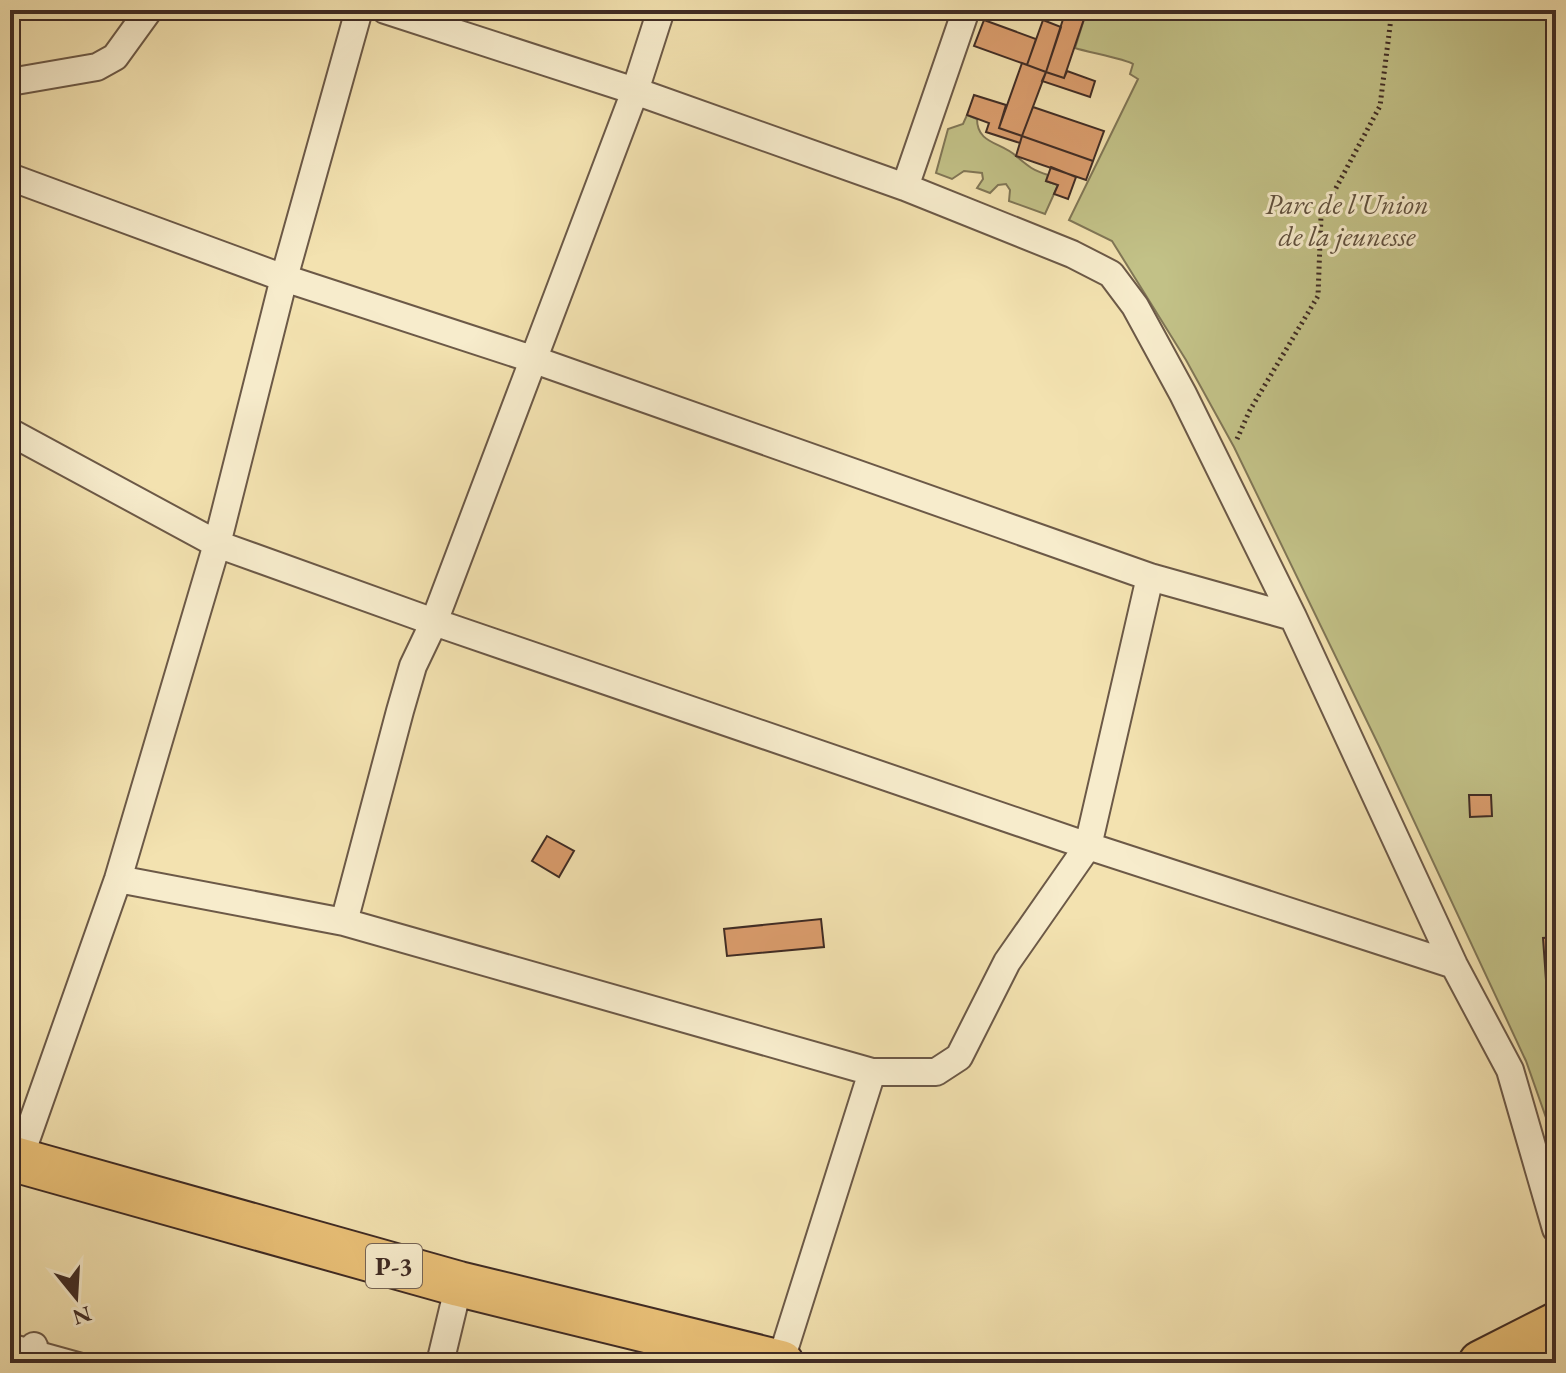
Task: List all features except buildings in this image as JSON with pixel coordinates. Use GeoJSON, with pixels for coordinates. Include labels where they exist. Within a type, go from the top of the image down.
{"type":"FeatureCollection","features":[{"type":"Feature","properties":{"kind":"highway","name":"P-3"},"geometry":{"type":"LineString","coordinates":[[14,1159],[459,1284],[780,1363]]}},
{"type":"Feature","properties":{"kind":"highway"},"geometry":{"type":"LineString","coordinates":[[1481,1363],[1556,1325]]}},
{"type":"Feature","properties":{"kind":"street"},"geometry":{"type":"LineString","coordinates":[[10,82],[97,67],[115,57],[149,10]]}},
{"type":"Feature","properties":{"kind":"street"},"geometry":{"type":"LineString","coordinates":[[14,1159],[118,879],[217,544],[284,278],[359,10]]}},
{"type":"Feature","properties":{"kind":"street"},"geometry":{"type":"LineString","coordinates":[[385,10],[635,91],[905,187],[1072,254],[1111,274],[1149,331],[1222,473],[1293,617],[1454,965],[1510,1070],[1556,1229]]}},
{"type":"Feature","properties":{"kind":"street"},"geometry":{"type":"LineString","coordinates":[[344,922],[404,696],[635,91],[661,10]]}},
{"type":"Feature","properties":{"kind":"street"},"geometry":{"type":"LineString","coordinates":[[905,187],[966,10]]}},
{"type":"Feature","properties":{"kind":"street"},"geometry":{"type":"LineString","coordinates":[[10,177],[284,278],[532,359],[1150,577],[1293,617]]}},
{"type":"Feature","properties":{"kind":"street"},"geometry":{"type":"LineString","coordinates":[[10,432],[217,544],[434,622],[1088,846],[1454,965]]}},
{"type":"Feature","properties":{"kind":"street"},"geometry":{"type":"LineString","coordinates":[[118,879],[344,922],[872,1072],[936,1072],[959,1057],[1007,962],[1088,846],[1150,577]]}},
{"type":"Feature","properties":{"kind":"street"},"geometry":{"type":"LineString","coordinates":[[780,1363],[872,1072]]}},
{"type":"Feature","properties":{"kind":"street"},"geometry":{"type":"LineString","coordinates":[[440,1363],[459,1284]]}},
{"type":"Feature","properties":{"kind":"lane"},"geometry":{"type":"LineString","coordinates":[[25,1350],[93,1363]]}},
{"type":"Feature","properties":{"kind":"path"},"geometry":{"type":"LineString","coordinates":[[1140,10],[1149,13]]}},
{"type":"Feature","properties":{"kind":"path"},"geometry":{"type":"LineString","coordinates":[[1222,473],[1250,410],[1318,296],[1321,216],[1380,106],[1392,10]]}},
{"type":"Feature","properties":{"kind":"green space","name":"Parc de l'Union de la jeunesse"},"geometry":{"type":"Polygon","coordinates":[[[1087,10],[1556,10],[1556,1146],[1526,1061],[1379,746],[1234,447],[1186,360],[1112,241],[1069,220],[1138,79],[1130,74],[1133,64],[1075,48],[1087,10]]]}},
{"type":"Feature","properties":{"kind":"green space"},"geometry":{"type":"Polygon","coordinates":[[[967,115],[977,119],[985,138],[1048,175],[1046,181],[1058,185],[1045,214],[1009,201],[1010,190],[1006,184],[998,185],[990,193],[977,188],[983,179],[982,173],[964,171],[952,179],[936,173],[948,129],[963,124],[967,115]]]}}]}
